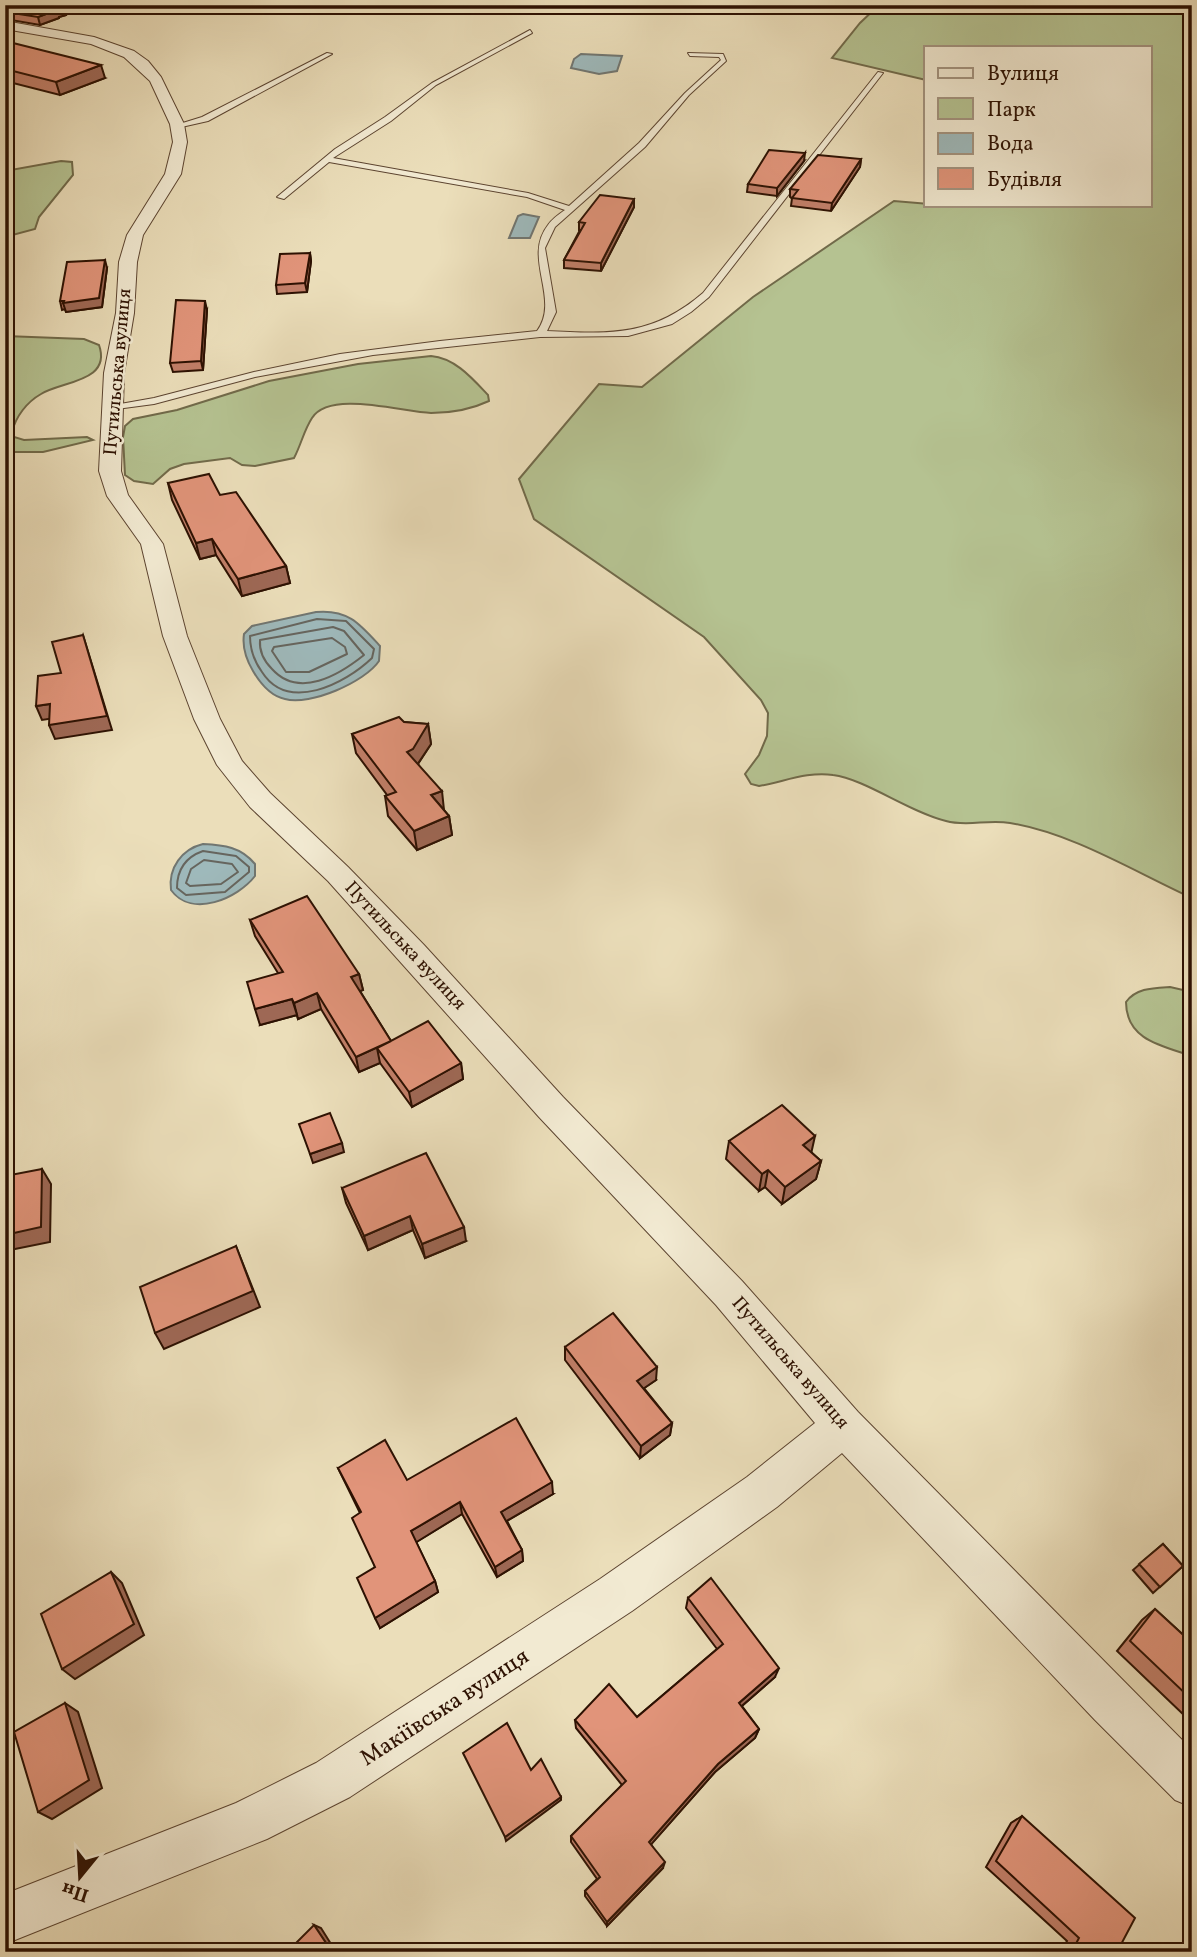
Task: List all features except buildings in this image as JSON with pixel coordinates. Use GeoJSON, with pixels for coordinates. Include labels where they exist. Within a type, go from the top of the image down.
{"type":"FeatureCollection","features":[{"type":"Feature","properties":{"kind":"street","name":"Путильська вулиця"},"geometry":{"type":"LineString","coordinates":[[5,26],[94,41],[129,54],[143,64],[156,80],[167,98],[177,125],[180,142],[173,174],[132,244],[114,373],[111,478],[118,496],[138,520],[152,544],[182,654],[215,737],[242,781],[397,935],[551,1107],[729,1293],[844,1426],[1111,1704],[1192,1783]]}},
{"type":"Feature","properties":{"kind":"street","name":"Макіївська вулиця"},"geometry":{"type":"LineString","coordinates":[[5,1919],[250,1822],[333,1780],[638,1580],[762,1492],[844,1426]]}},
{"type":"Feature","properties":{"kind":"lane"},"geometry":{"type":"LineString","coordinates":[[281,197],[434,84],[530,32]]}},
{"type":"Feature","properties":{"kind":"lane"},"geometry":{"type":"LineString","coordinates":[[177,125],[198,122],[329,54]]}},
{"type":"Feature","properties":{"kind":"lane"},"geometry":{"type":"LineString","coordinates":[[540,334],[548,323],[551,312],[542,244],[555,221],[642,145],[687,94],[724,60],[721,55],[690,54]]}},
{"type":"Feature","properties":{"kind":"lane"},"geometry":{"type":"LineString","coordinates":[[113,408],[177,398],[257,374],[309,363],[540,334],[628,335],[668,323],[689,311],[706,295],[880,73]]}},
{"type":"Feature","properties":{"kind":"lane"},"geometry":{"type":"LineString","coordinates":[[329,160],[527,195],[569,208]]}},
{"type":"Feature","properties":{"kind":"green space"},"geometry":{"type":"Polygon","coordinates":[[[879,5],[1192,5],[1192,898],[1103,854],[1057,835],[1010,823],[946,821],[917,811],[846,778],[814,774],[759,786],[751,784],[745,774],[759,755],[767,736],[768,713],[761,700],[704,637],[534,519],[519,479],[599,384],[642,387],[753,297],[894,201],[924,204],[924,206],[965,207],[1152,206],[1152,46],[924,46],[924,80],[832,58],[860,23],[879,5]]]}},
{"type":"Feature","properties":{"kind":"green space"},"geometry":{"type":"Polygon","coordinates":[[[61,161],[72,162],[73,175],[39,217],[35,229],[5,237],[5,171],[61,161]]]}},
{"type":"Feature","properties":{"kind":"green space"},"geometry":{"type":"Polygon","coordinates":[[[5,336],[84,339],[99,345],[101,357],[92,373],[36,397],[19,415],[12,432],[14,437],[24,440],[87,437],[93,440],[43,452],[5,452],[5,336]]]}},
{"type":"Feature","properties":{"kind":"green space"},"geometry":{"type":"Polygon","coordinates":[[[431,356],[448,361],[462,370],[488,395],[489,401],[439,413],[367,405],[334,405],[321,410],[312,418],[294,458],[255,466],[242,465],[230,458],[184,464],[170,469],[153,484],[134,481],[125,475],[123,437],[125,426],[133,419],[177,410],[269,381],[358,364],[431,356]]]}},
{"type":"Feature","properties":{"kind":"green space"},"geometry":{"type":"Polygon","coordinates":[[[1170,987],[1192,992],[1192,1056],[1148,1040],[1132,1025],[1128,1015],[1126,1002],[1130,997],[1145,990],[1170,987]]]}},
{"type":"Feature","properties":{"kind":"water"},"geometry":{"type":"Polygon","coordinates":[[[581,54],[622,56],[617,71],[599,74],[571,68],[574,59],[581,54]]]}},
{"type":"Feature","properties":{"kind":"water"},"geometry":{"type":"Polygon","coordinates":[[[523,214],[539,217],[530,238],[509,238],[518,216],[523,214]]]}},
{"type":"Feature","properties":{"kind":"water"},"geometry":{"type":"Polygon","coordinates":[[[316,612],[337,613],[359,625],[380,646],[379,661],[362,677],[322,696],[296,700],[275,695],[259,680],[248,662],[244,634],[252,626],[316,612]]]}},
{"type":"Feature","properties":{"kind":"water"},"geometry":{"type":"Polygon","coordinates":[[[203,844],[238,850],[255,864],[255,876],[238,892],[214,902],[202,904],[180,899],[171,890],[174,867],[189,850],[203,844]]]}}]}
